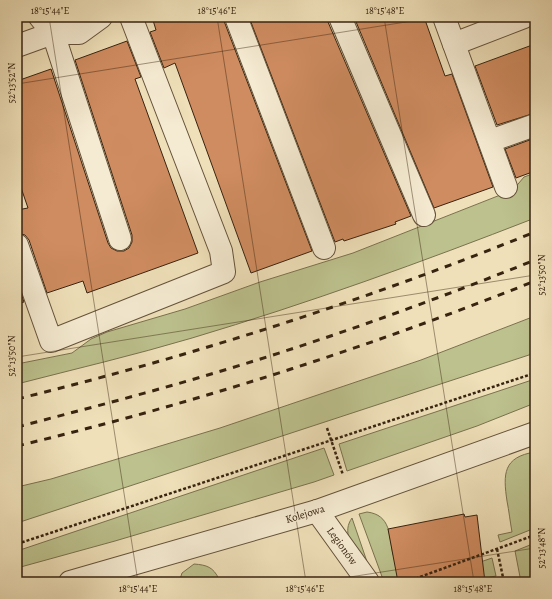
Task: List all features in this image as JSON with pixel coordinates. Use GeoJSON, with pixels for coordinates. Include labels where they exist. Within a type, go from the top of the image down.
{"type":"FeatureCollection","features":[{"type":"Feature","properties":{"kind":"street"},"geometry":{"type":"LineString","coordinates":[[17,46],[46,25],[79,33],[101,17]]}},
{"type":"Feature","properties":{"kind":"street"},"geometry":{"type":"LineString","coordinates":[[17,245],[51,341],[224,272],[221,251],[131,17]]}},
{"type":"Feature","properties":{"kind":"street"},"geometry":{"type":"LineString","coordinates":[[236,17],[324,248]]}},
{"type":"Feature","properties":{"kind":"street"},"geometry":{"type":"LineString","coordinates":[[340,17],[424,215]]}},
{"type":"Feature","properties":{"kind":"street"},"geometry":{"type":"LineString","coordinates":[[444,17],[506,186]]}},
{"type":"Feature","properties":{"kind":"street"},"geometry":{"type":"LineString","coordinates":[[454,44],[524,17]]}},
{"type":"Feature","properties":{"kind":"street"},"geometry":{"type":"LineString","coordinates":[[46,25],[120,239]]}},
{"type":"Feature","properties":{"kind":"street"},"geometry":{"type":"LineString","coordinates":[[490,141],[535,125]]}},
{"type":"Feature","properties":{"kind":"street","name":"Kolejowa"},"geometry":{"type":"LineString","coordinates":[[70,582],[317,511],[535,433]]}},
{"type":"Feature","properties":{"kind":"street","name":"Legionów"},"geometry":{"type":"LineString","coordinates":[[317,511],[368,582]]}},
{"type":"Feature","properties":{"kind":"path"},"geometry":{"type":"LineString","coordinates":[[17,544],[535,372]]}},
{"type":"Feature","properties":{"kind":"path"},"geometry":{"type":"LineString","coordinates":[[327,428],[345,481]]}},
{"type":"Feature","properties":{"kind":"path"},"geometry":{"type":"LineString","coordinates":[[406,582],[535,535]]}},
{"type":"Feature","properties":{"kind":"path"},"geometry":{"type":"LineString","coordinates":[[497,549],[504,582]]}},
{"type":"Feature","properties":{"kind":"green space"},"geometry":{"type":"Polygon","coordinates":[[[535,173],[535,218],[365,281],[236,325],[149,350],[17,384],[17,364],[72,353],[91,339],[107,332],[185,309],[260,282],[353,253],[513,190],[524,177],[535,173]]]}},
{"type":"Feature","properties":{"kind":"green space"},"geometry":{"type":"Polygon","coordinates":[[[535,316],[535,353],[17,523],[17,487],[51,479],[220,428],[421,360],[535,316]]]}},
{"type":"Feature","properties":{"kind":"green space"},"geometry":{"type":"Polygon","coordinates":[[[535,379],[535,403],[477,426],[347,471],[339,444],[535,379]]]}},
{"type":"Feature","properties":{"kind":"green space"},"geometry":{"type":"Polygon","coordinates":[[[324,448],[334,475],[115,541],[17,568],[17,551],[324,448]]]}},
{"type":"Feature","properties":{"kind":"green space"},"geometry":{"type":"Polygon","coordinates":[[[535,452],[535,528],[500,542],[498,535],[512,532],[505,483],[508,468],[517,458],[524,454],[535,452]]]}},
{"type":"Feature","properties":{"kind":"green space"},"geometry":{"type":"Polygon","coordinates":[[[367,512],[381,517],[385,522],[388,527],[393,555],[473,552],[391,582],[384,582],[359,514],[367,512]]]}},
{"type":"Feature","properties":{"kind":"green space"},"geometry":{"type":"Polygon","coordinates":[[[352,518],[374,582],[349,539],[348,528],[352,518]]]}},
{"type":"Feature","properties":{"kind":"green space"},"geometry":{"type":"Polygon","coordinates":[[[535,543],[535,582],[521,582],[515,551],[535,543]]]}},
{"type":"Feature","properties":{"kind":"green space"},"geometry":{"type":"Polygon","coordinates":[[[492,558],[496,576],[466,582],[422,582],[492,558]]]}},
{"type":"Feature","properties":{"kind":"green space"},"geometry":{"type":"Polygon","coordinates":[[[194,564],[203,565],[212,569],[219,579],[216,580],[217,582],[179,582],[182,573],[194,564]]]}},
{"type":"Feature","properties":{"kind":"building"},"geometry":{"type":"Polygon","coordinates":[[[152,17],[224,17],[224,21],[312,251],[251,273],[175,63],[164,68],[150,32],[156,30],[152,17]]]}},
{"type":"Feature","properties":{"kind":"building"},"geometry":{"type":"Polygon","coordinates":[[[249,17],[328,17],[328,22],[411,216],[395,222],[396,224],[344,241],[343,239],[335,242],[249,17]]]}},
{"type":"Feature","properties":{"kind":"building"},"geometry":{"type":"Polygon","coordinates":[[[354,17],[424,17],[445,76],[452,74],[493,187],[434,208],[354,17]]]}},
{"type":"Feature","properties":{"kind":"building"},"geometry":{"type":"Polygon","coordinates":[[[127,41],[141,77],[135,79],[198,253],[87,293],[83,281],[47,293],[29,240],[25,235],[17,233],[17,210],[28,208],[17,176],[17,81],[51,69],[108,243],[111,248],[117,251],[124,251],[129,248],[132,242],[132,235],[75,60],[127,41]]]}},
{"type":"Feature","properties":{"kind":"building"},"geometry":{"type":"Polygon","coordinates":[[[535,44],[535,113],[497,125],[475,66],[535,44]]]}},
{"type":"Feature","properties":{"kind":"building"},"geometry":{"type":"Polygon","coordinates":[[[535,138],[535,171],[516,178],[505,149],[535,138]]]}},
{"type":"Feature","properties":{"kind":"building"},"geometry":{"type":"Polygon","coordinates":[[[17,282],[24,302],[17,304],[17,282]]]}},
{"type":"Feature","properties":{"kind":"building"},"geometry":{"type":"Polygon","coordinates":[[[464,514],[465,517],[477,515],[485,582],[398,582],[388,529],[464,514]]]}},
{"type":"Feature","properties":{"kind":"railway"},"geometry":{"type":"LineString","coordinates":[[17,399],[148,364],[279,325],[408,281],[535,232]]}},
{"type":"Feature","properties":{"kind":"railway"},"geometry":{"type":"LineString","coordinates":[[17,427],[178,384],[285,351],[411,308],[535,260]]}},
{"type":"Feature","properties":{"kind":"railway"},"geometry":{"type":"LineString","coordinates":[[17,446],[149,412],[279,373],[344,352],[472,306],[535,281]]}}]}
